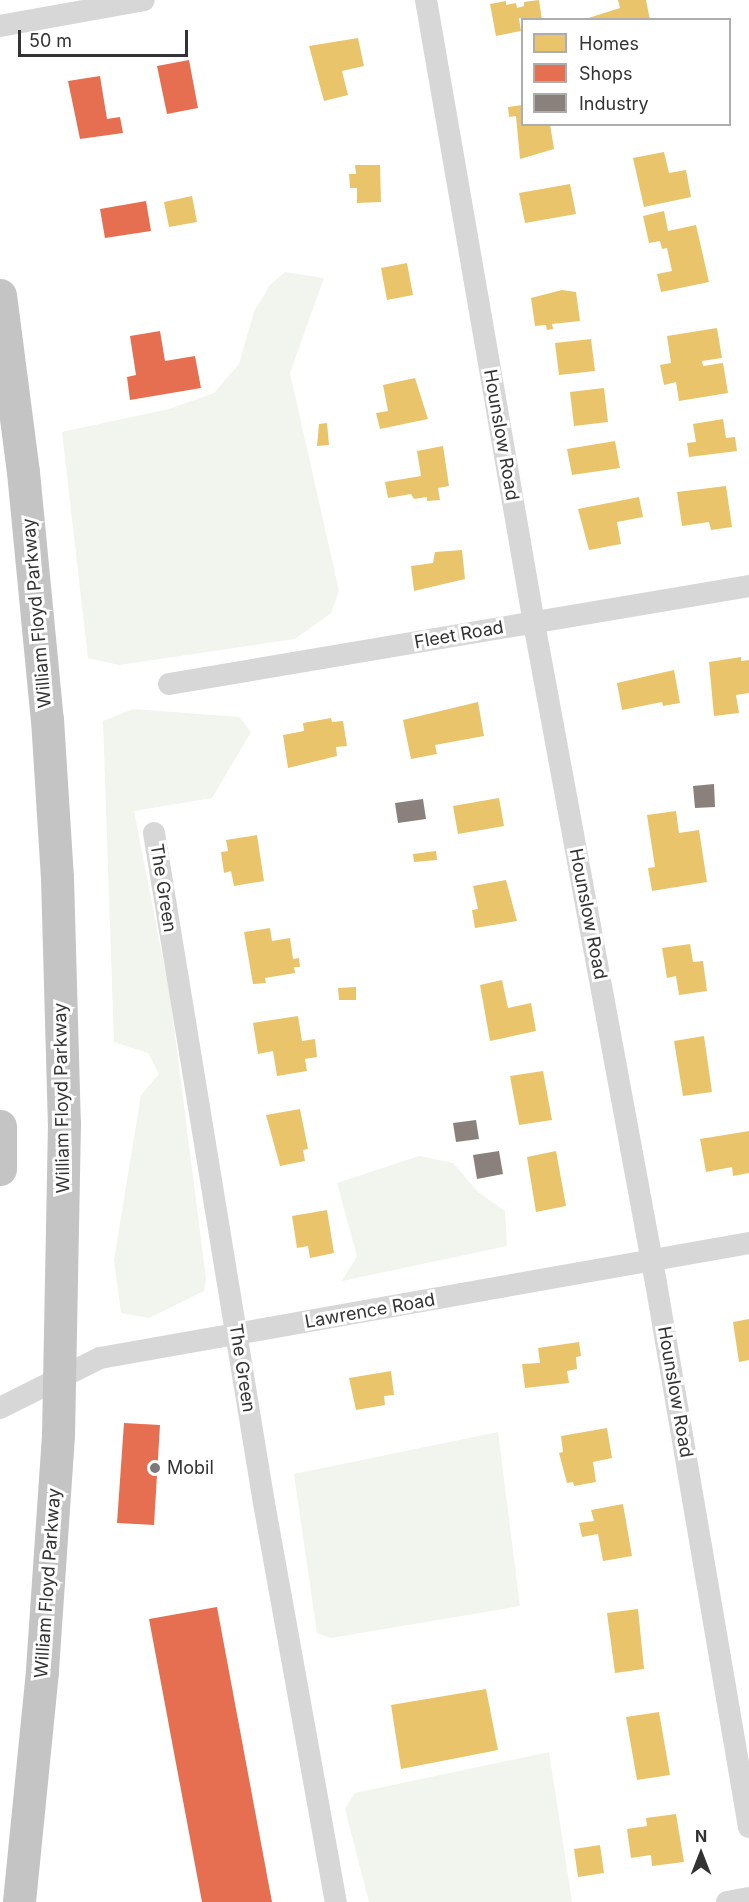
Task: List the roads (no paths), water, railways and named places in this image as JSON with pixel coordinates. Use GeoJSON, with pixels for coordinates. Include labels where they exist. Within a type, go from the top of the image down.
{"type":"FeatureCollection","features":[{"type":"Feature","properties":{"kind":"highway","name":"William Floyd Parkway"},"geometry":{"type":"LineString","coordinates":[[0,295],[29,531],[53,793],[64,1123],[61,1378],[42,1671],[19,1902]]}},
{"type":"Feature","properties":{"kind":"highway"},"geometry":{"type":"LineString","coordinates":[[0,1126],[0,1169]]}},
{"type":"Feature","properties":{"kind":"street"},"geometry":{"type":"LineString","coordinates":[[0,26],[144,0]]}},
{"type":"Feature","properties":{"kind":"street","name":"Hounslow Road"},"geometry":{"type":"LineString","coordinates":[[426,0],[534,623],[652,1260],[749,1827]]}},
{"type":"Feature","properties":{"kind":"street","name":"Fleet Road"},"geometry":{"type":"LineString","coordinates":[[169,684],[749,586]]}},
{"type":"Feature","properties":{"kind":"street","name":"The Green"},"geometry":{"type":"LineString","coordinates":[[154,833],[236,1335],[336,1902]]}},
{"type":"Feature","properties":{"kind":"street","name":"Lawrence Road"},"geometry":{"type":"LineString","coordinates":[[0,1408],[100,1358],[749,1243]]}},
{"type":"Feature","properties":{"kind":"street"},"geometry":{"type":"LineString","coordinates":[[727,1902],[749,1898]]}},
{"type":"Feature","properties":{"kind":"place","name":"Mobil"},"geometry":{"type":"Point","coordinates":[155,1468]}}]}
